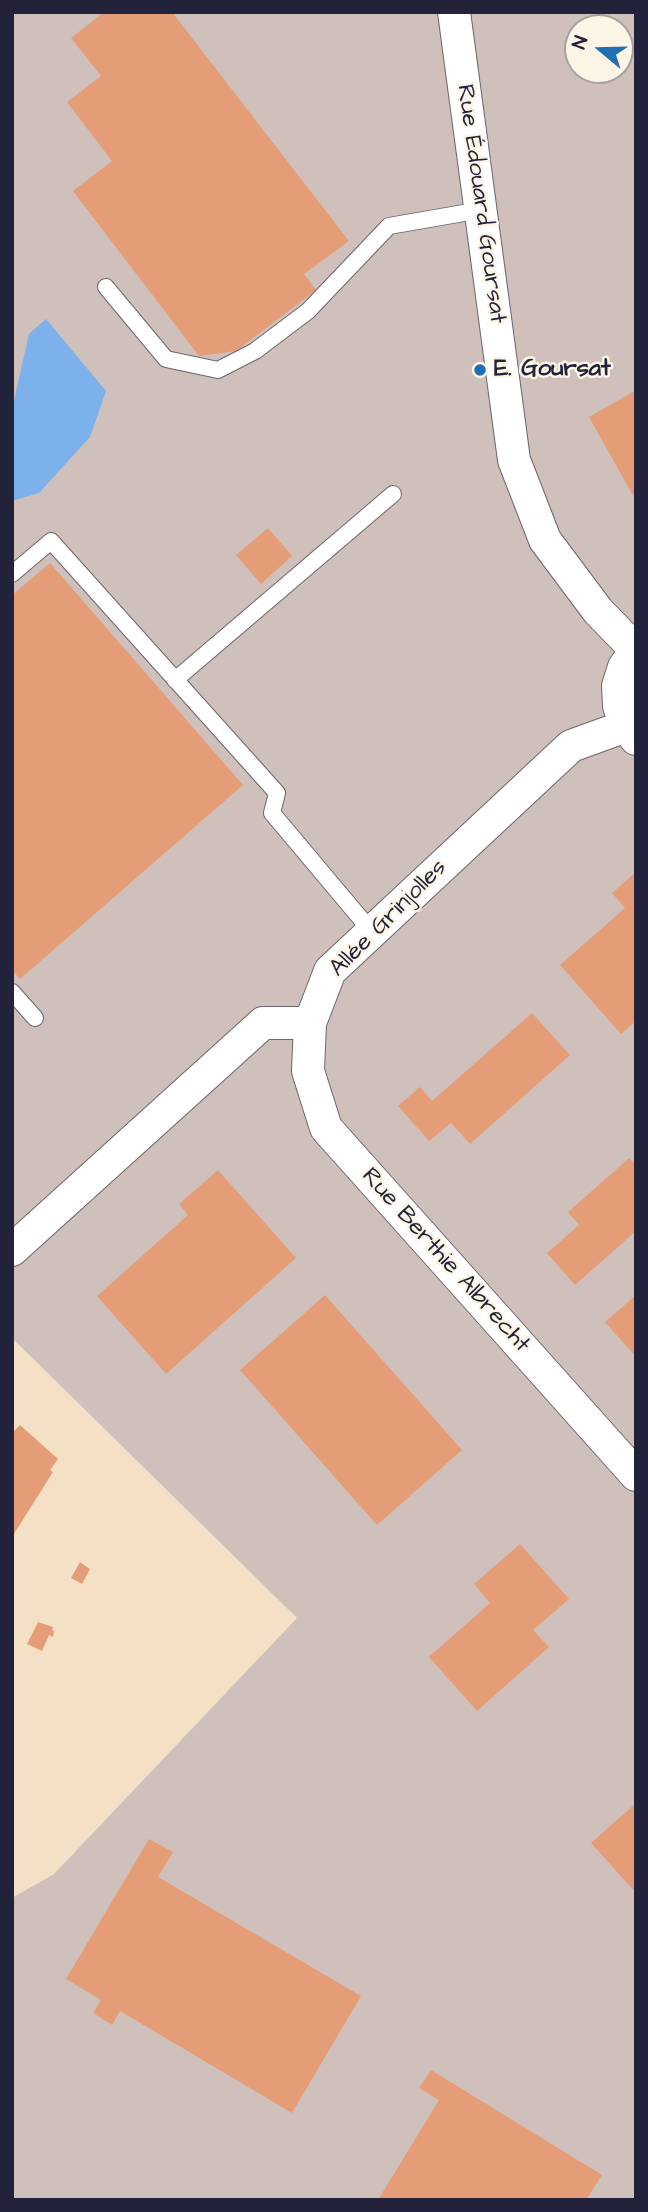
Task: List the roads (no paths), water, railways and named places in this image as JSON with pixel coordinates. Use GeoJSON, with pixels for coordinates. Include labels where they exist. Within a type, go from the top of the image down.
{"type":"FeatureCollection","features":[{"type":"Feature","properties":{"kind":"street","name":"Rue Édouard Goursat"},"geometry":{"type":"LineString","coordinates":[[454,12],[514,460],[545,540],[598,611],[636,650]]}},
{"type":"Feature","properties":{"kind":"street"},"geometry":{"type":"LineString","coordinates":[[631,732],[619,706],[618,686],[624,667],[636,650]]}},
{"type":"Feature","properties":{"kind":"street","name":"Allée Grinjolles"},"geometry":{"type":"LineString","coordinates":[[310,1023],[330,971],[570,746],[631,732]]}},
{"type":"Feature","properties":{"kind":"street"},"geometry":{"type":"LineString","coordinates":[[12,1251],[263,1023],[310,1023]]}},
{"type":"Feature","properties":{"kind":"street","name":"Rue Berthie Albrecht"},"geometry":{"type":"LineString","coordinates":[[310,1023],[308,1071],[326,1128],[636,1475]]}},
{"type":"Feature","properties":{"kind":"lane"},"geometry":{"type":"LineString","coordinates":[[106,287],[166,359],[218,370],[255,351],[308,311],[389,226],[481,210]]}},
{"type":"Feature","properties":{"kind":"lane"},"geometry":{"type":"LineString","coordinates":[[175,680],[393,494]]}},
{"type":"Feature","properties":{"kind":"lane"},"geometry":{"type":"LineString","coordinates":[[12,574],[51,541],[277,793],[272,813],[372,932]]}},
{"type":"Feature","properties":{"kind":"lane"},"geometry":{"type":"LineString","coordinates":[[12,992],[35,1017]]}},
{"type":"Feature","properties":{"kind":"water"},"geometry":{"type":"Polygon","coordinates":[[[46,319],[106,391],[90,437],[39,493],[12,501],[12,409],[29,334],[46,319]]]}},
{"type":"Feature","properties":{"kind":"place","name":"E. Goursat"},"geometry":{"type":"Point","coordinates":[480,370]}}]}
